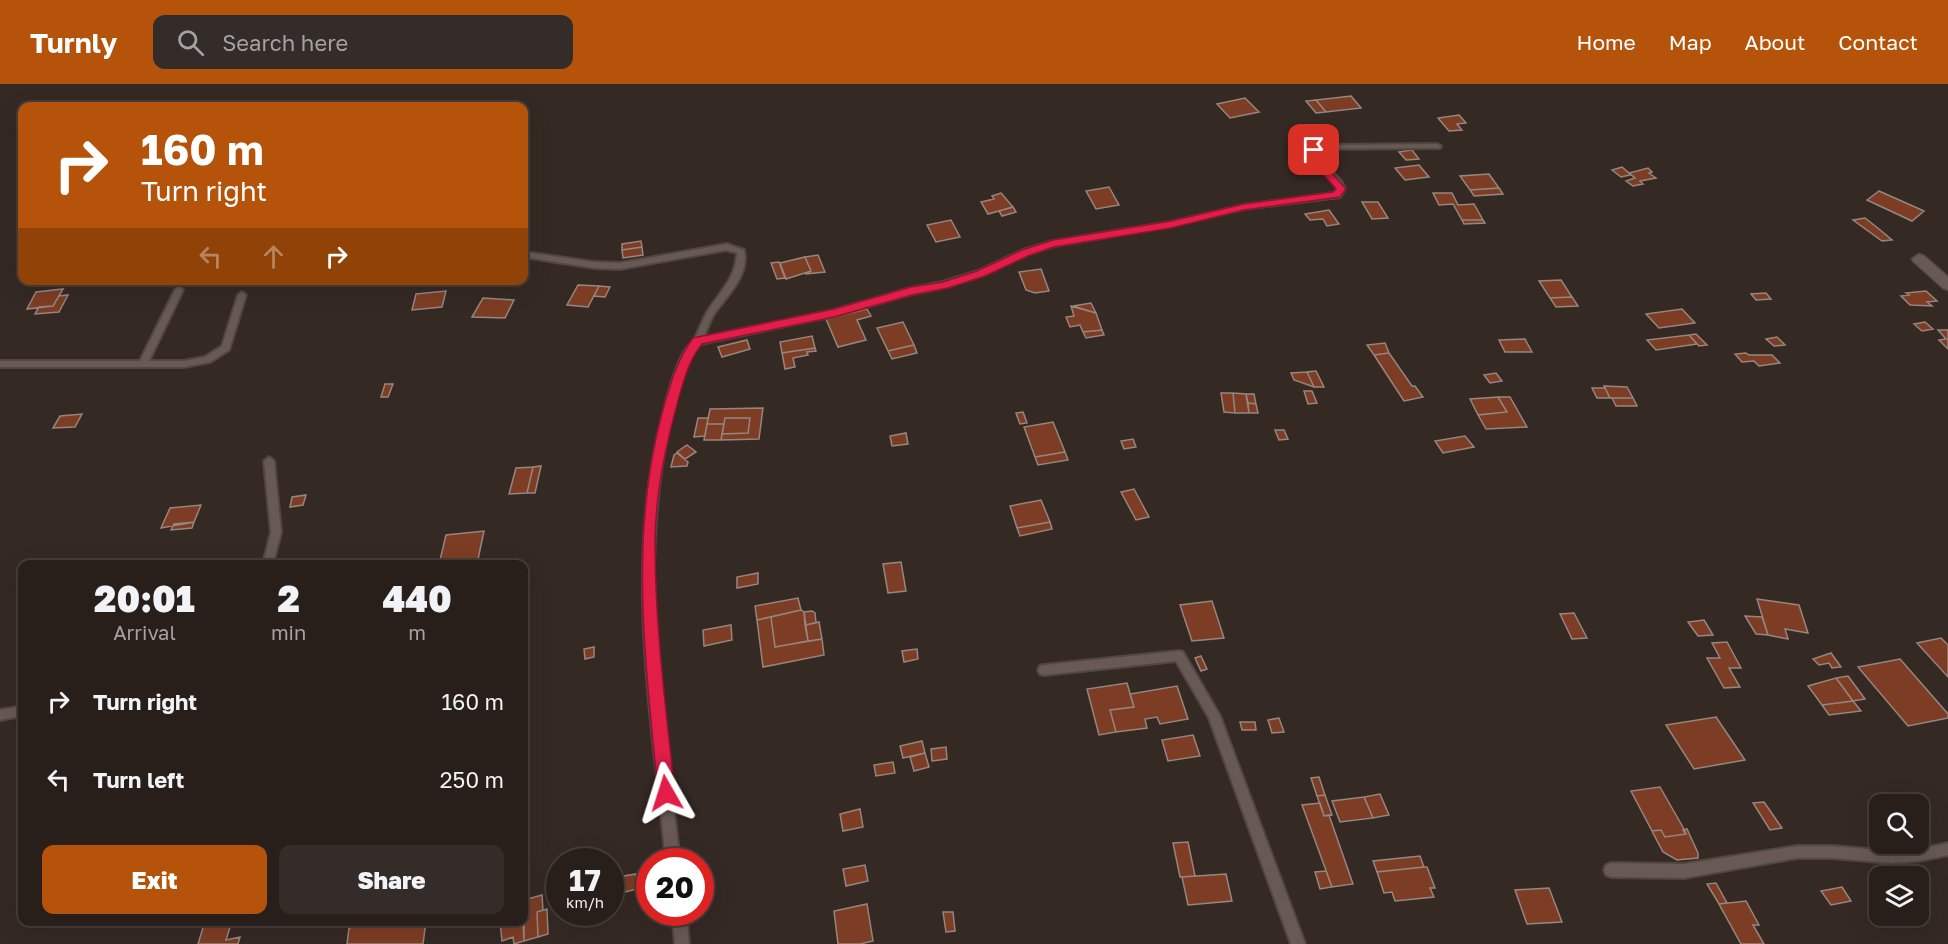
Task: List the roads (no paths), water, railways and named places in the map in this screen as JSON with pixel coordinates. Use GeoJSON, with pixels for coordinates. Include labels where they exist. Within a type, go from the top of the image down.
{"type":"FeatureCollection","features":[{"type":"Feature","properties":{"kind":"street"},"geometry":{"type":"LineString","coordinates":[[1918,259],[1948,285]]}},
{"type":"Feature","properties":{"kind":"lane"},"geometry":{"type":"LineString","coordinates":[[698,341],[834,313],[911,291],[944,285],[981,273],[1026,252],[1053,244],[1171,224],[1244,207],[1337,195],[1341,189],[1338,183],[1314,158],[1312,153],[1317,147],[1437,146]]}},
{"type":"Feature","properties":{"kind":"lane"},"geometry":{"type":"LineString","coordinates":[[528,255],[594,265],[620,266],[727,247],[741,252],[739,273],[707,319],[698,341],[690,350],[674,394],[653,489],[648,542],[652,658],[673,848]]}},
{"type":"Feature","properties":{"kind":"lane"},"geometry":{"type":"LineString","coordinates":[[143,364],[179,290]]}},
{"type":"Feature","properties":{"kind":"lane"},"geometry":{"type":"LineString","coordinates":[[0,364],[195,363],[219,354],[230,340],[242,295]]}},
{"type":"Feature","properties":{"kind":"lane"},"geometry":{"type":"LineString","coordinates":[[269,461],[276,532],[269,560]]}},
{"type":"Feature","properties":{"kind":"lane"},"geometry":{"type":"LineString","coordinates":[[1044,670],[1179,656],[1214,716],[1298,944]]}},
{"type":"Feature","properties":{"kind":"lane"},"geometry":{"type":"LineString","coordinates":[[0,715],[18,712]]}},
{"type":"Feature","properties":{"kind":"lane"},"geometry":{"type":"LineString","coordinates":[[1611,870],[1684,871],[1797,852],[1832,852],[1892,857],[1919,855],[1948,849]]}},
{"type":"Feature","properties":{"kind":"lane"},"geometry":{"type":"LineString","coordinates":[[680,926],[682,944]]}}]}
